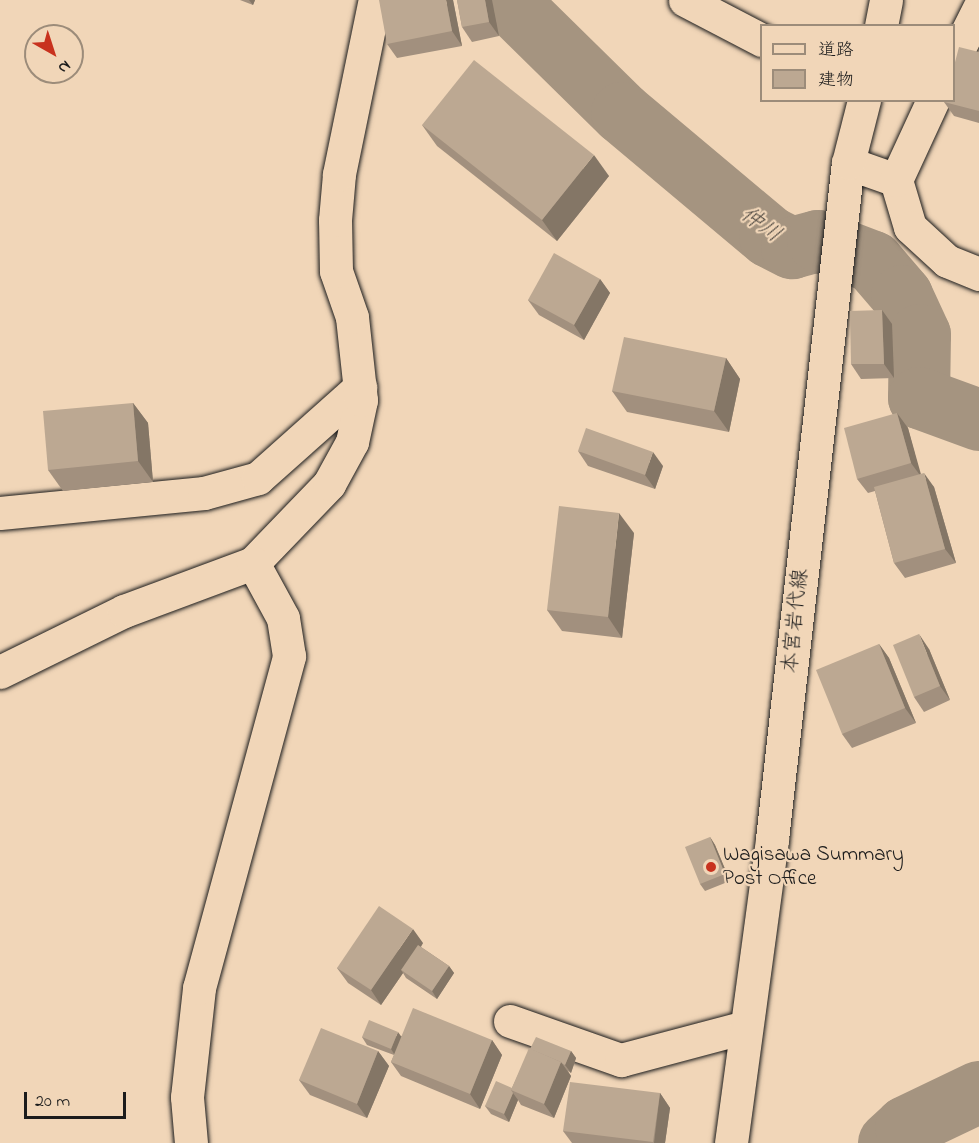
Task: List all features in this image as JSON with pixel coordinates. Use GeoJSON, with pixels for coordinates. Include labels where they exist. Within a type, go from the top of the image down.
{"type":"FeatureCollection","features":[{"type":"Feature","properties":{"kind":"street"},"geometry":{"type":"LineString","coordinates":[[685,0],[717,7],[760,39]]}},
{"type":"Feature","properties":{"kind":"street"},"geometry":{"type":"LineString","coordinates":[[881,24],[886,0]]}},
{"type":"Feature","properties":{"kind":"street"},"geometry":{"type":"LineString","coordinates":[[0,672],[124,611],[253,563],[329,484],[352,442],[360,387],[352,317],[336,271],[335,220],[339,174],[374,3]]}},
{"type":"Feature","properties":{"kind":"street"},"geometry":{"type":"LineString","coordinates":[[955,55],[979,8]]}},
{"type":"Feature","properties":{"kind":"street","name":"本宮岩代線"},"geometry":{"type":"LineString","coordinates":[[731,1143],[772,839],[848,163],[864,102]]}},
{"type":"Feature","properties":{"kind":"street"},"geometry":{"type":"LineString","coordinates":[[932,102],[896,180],[910,227],[947,261],[979,274]]}},
{"type":"Feature","properties":{"kind":"street"},"geometry":{"type":"LineString","coordinates":[[848,163],[896,180]]}},
{"type":"Feature","properties":{"kind":"street"},"geometry":{"type":"LineString","coordinates":[[0,513],[204,494],[258,478],[360,387]]}},
{"type":"Feature","properties":{"kind":"street"},"geometry":{"type":"LineString","coordinates":[[191,1143],[187,1097],[199,988],[289,656],[283,618],[253,563]]}},
{"type":"Feature","properties":{"kind":"street"},"geometry":{"type":"LineString","coordinates":[[510,1021],[621,1060],[745,1027]]}},
{"type":"Feature","properties":{"kind":"building"},"geometry":{"type":"Polygon","coordinates":[[[379,0],[446,0],[452,31],[387,44],[379,0]]]}},
{"type":"Feature","properties":{"kind":"building"},"geometry":{"type":"Polygon","coordinates":[[[457,0],[485,0],[489,22],[462,27],[457,0]]]}},
{"type":"Feature","properties":{"kind":"building"},"geometry":{"type":"Polygon","coordinates":[[[959,47],[979,52],[979,111],[944,102],[955,102],[955,62],[959,47]]]}},
{"type":"Feature","properties":{"kind":"building"},"geometry":{"type":"Polygon","coordinates":[[[474,60],[594,155],[542,220],[422,125],[474,60]]]}},
{"type":"Feature","properties":{"kind":"building"},"geometry":{"type":"Polygon","coordinates":[[[554,253],[600,279],[574,325],[528,300],[554,253]]]}},
{"type":"Feature","properties":{"kind":"building"},"geometry":{"type":"Polygon","coordinates":[[[882,310],[884,364],[851,364],[850,311],[882,310]]]}},
{"type":"Feature","properties":{"kind":"building"},"geometry":{"type":"Polygon","coordinates":[[[624,337],[726,358],[714,411],[612,391],[624,337]]]}},
{"type":"Feature","properties":{"kind":"building"},"geometry":{"type":"Polygon","coordinates":[[[133,403],[138,461],[48,470],[43,411],[133,403]]]}},
{"type":"Feature","properties":{"kind":"building"},"geometry":{"type":"Polygon","coordinates":[[[897,413],[911,463],[857,479],[844,428],[897,413]]]}},
{"type":"Feature","properties":{"kind":"building"},"geometry":{"type":"Polygon","coordinates":[[[586,428],[653,452],[645,475],[578,451],[586,428]]]}},
{"type":"Feature","properties":{"kind":"building"},"geometry":{"type":"Polygon","coordinates":[[[924,473],[945,549],[894,563],[874,487],[924,473]]]}},
{"type":"Feature","properties":{"kind":"building"},"geometry":{"type":"Polygon","coordinates":[[[559,506],[619,513],[608,617],[547,610],[559,506]]]}},
{"type":"Feature","properties":{"kind":"building"},"geometry":{"type":"Polygon","coordinates":[[[919,634],[940,686],[914,697],[893,645],[919,634]]]}},
{"type":"Feature","properties":{"kind":"building"},"geometry":{"type":"Polygon","coordinates":[[[879,644],[905,708],[842,734],[816,670],[879,644]]]}},
{"type":"Feature","properties":{"kind":"building"},"geometry":{"type":"Polygon","coordinates":[[[710,837],[725,874],[700,884],[685,847],[710,837]]]}},
{"type":"Feature","properties":{"kind":"building"},"geometry":{"type":"Polygon","coordinates":[[[379,906],[413,929],[371,990],[337,968],[379,906]]]}},
{"type":"Feature","properties":{"kind":"building"},"geometry":{"type":"Polygon","coordinates":[[[418,945],[449,966],[432,991],[401,970],[418,945]]]}},
{"type":"Feature","properties":{"kind":"building"},"geometry":{"type":"Polygon","coordinates":[[[413,1008],[492,1040],[470,1094],[391,1062],[413,1008]]]}},
{"type":"Feature","properties":{"kind":"building"},"geometry":{"type":"Polygon","coordinates":[[[369,1020],[398,1032],[391,1049],[362,1037],[369,1020]]]}},
{"type":"Feature","properties":{"kind":"building"},"geometry":{"type":"Polygon","coordinates":[[[321,1028],[378,1051],[357,1104],[299,1080],[321,1028]]]}},
{"type":"Feature","properties":{"kind":"building"},"geometry":{"type":"Polygon","coordinates":[[[536,1037],[571,1051],[565,1065],[530,1049],[536,1037]]]}},
{"type":"Feature","properties":{"kind":"building"},"geometry":{"type":"Polygon","coordinates":[[[529,1048],[561,1062],[544,1104],[511,1090],[529,1048]]]}},
{"type":"Feature","properties":{"kind":"building"},"geometry":{"type":"Polygon","coordinates":[[[496,1081],[512,1088],[513,1093],[504,1114],[485,1106],[496,1081]]]}},
{"type":"Feature","properties":{"kind":"building"},"geometry":{"type":"Polygon","coordinates":[[[570,1082],[660,1093],[653,1142],[563,1131],[570,1082]]]}},
{"type":"Feature","properties":{"kind":"waterway","name":"仲川"},"geometry":{"type":"LineString","coordinates":[[507,0],[622,113],[770,237],[792,248],[818,241],[873,262],[902,296],[920,335],[919,398],[979,420]]}},
{"type":"Feature","properties":{"kind":"waterway","name":"仲川"},"geometry":{"type":"LineString","coordinates":[[889,1143],[906,1127],[979,1092]]}},
{"type":"Feature","properties":{"kind":"place","name":"Wagisawa Summary Post Office"},"geometry":{"type":"Point","coordinates":[711,867]}}]}
